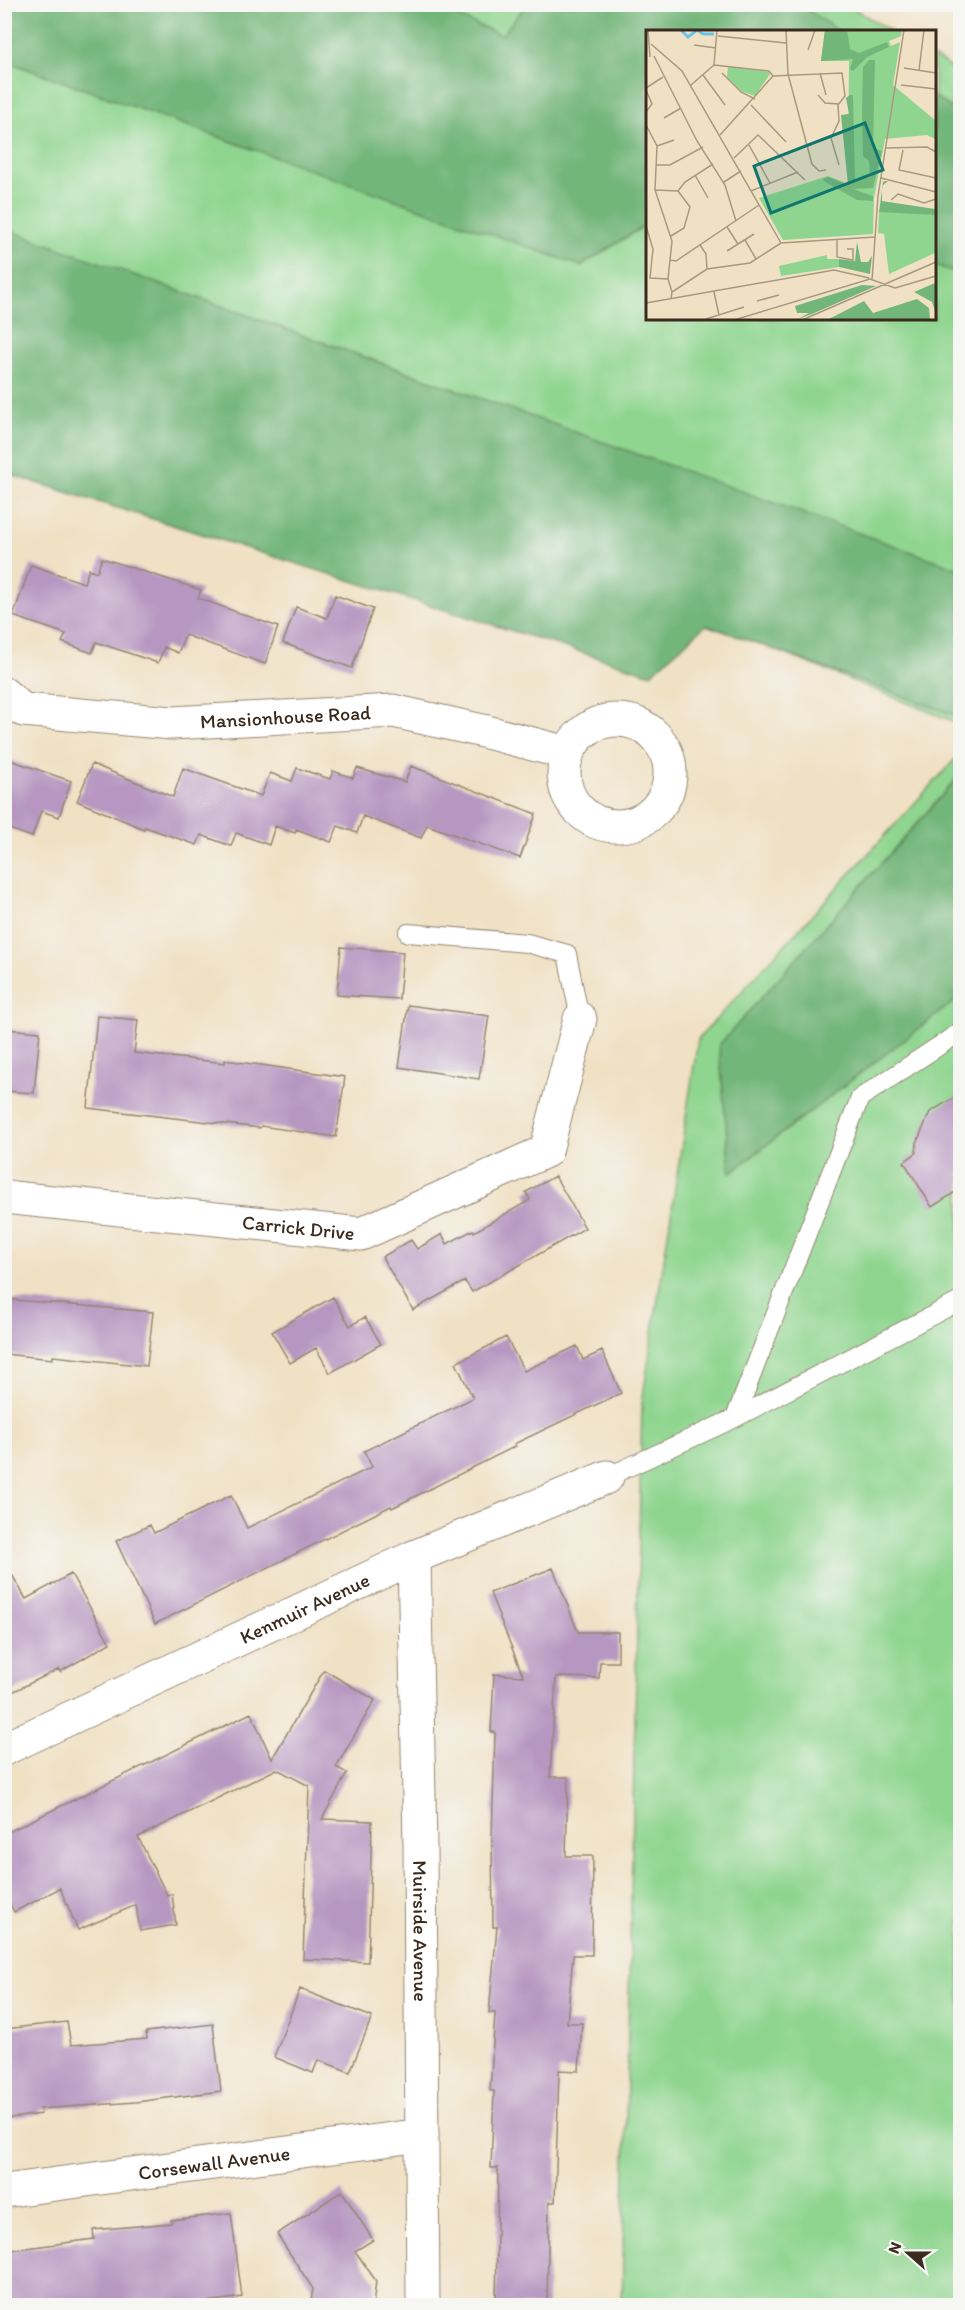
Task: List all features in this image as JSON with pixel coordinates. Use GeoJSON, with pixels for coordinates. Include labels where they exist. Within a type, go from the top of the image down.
{"type":"FeatureCollection","features":[{"type":"Feature","properties":{"kind":"street","name":"Mansionhouse Road"},"geometry":{"type":"LineString","coordinates":[[4,694],[23,710],[172,723],[393,711],[567,753]]}},
{"type":"Feature","properties":{"kind":"street","name":"Carrick Drive"},"geometry":{"type":"LineString","coordinates":[[4,1197],[361,1234],[546,1151],[580,1020]]}},
{"type":"Feature","properties":{"kind":"street","name":"Kenmuir Avenue"},"geometry":{"type":"LineString","coordinates":[[4,1749],[414,1557],[607,1477]]}},
{"type":"Feature","properties":{"kind":"street","name":"Muirside Avenue"},"geometry":{"type":"LineString","coordinates":[[414,1557],[420,1845],[423,2306]]}},
{"type":"Feature","properties":{"kind":"street","name":"Corsewall Avenue"},"geometry":{"type":"LineString","coordinates":[[4,2191],[422,2135]]}},
{"type":"Feature","properties":{"kind":"lane"},"geometry":{"type":"LineString","coordinates":[[408,933],[527,944],[567,954],[580,1020]]}},
{"type":"Feature","properties":{"kind":"lane"},"geometry":{"type":"LineString","coordinates":[[735,1418],[860,1098],[960,1032]]}},
{"type":"Feature","properties":{"kind":"lane"},"geometry":{"type":"LineString","coordinates":[[607,1477],[735,1418],[960,1301]]}},
{"type":"Feature","properties":{"kind":"green space"},"geometry":{"type":"Polygon","coordinates":[[[5,4],[430,5],[502,35],[526,5],[800,5],[838,30],[646,30],[646,225],[581,266],[5,61],[5,4]]]}},
{"type":"Feature","properties":{"kind":"green space"},"geometry":{"type":"Polygon","coordinates":[[[846,4],[889,30],[646,30],[646,320],[935,320],[935,58],[960,73],[960,724],[5,342],[4,5],[846,4]]]}},
{"type":"Feature","properties":{"kind":"green space"},"geometry":{"type":"Polygon","coordinates":[[[935,97],[960,114],[960,274],[935,265],[935,97]]]}},
{"type":"Feature","properties":{"kind":"green space"},"geometry":{"type":"Polygon","coordinates":[[[5,229],[960,569],[960,717],[706,625],[651,674],[5,473],[5,229]]]}},
{"type":"Feature","properties":{"kind":"green space"},"geometry":{"type":"Polygon","coordinates":[[[960,754],[960,2305],[622,2306],[642,1403],[698,1039],[960,754]]]}},
{"type":"Feature","properties":{"kind":"green space"},"geometry":{"type":"Polygon","coordinates":[[[960,775],[960,997],[730,1173],[719,1045],[960,775]]]}},
{"type":"Feature","properties":{"kind":"building"},"geometry":{"type":"Polygon","coordinates":[[[102,558],[201,590],[198,598],[278,627],[265,664],[185,635],[178,653],[164,647],[158,663],[96,642],[92,653],[62,642],[66,634],[13,616],[31,565],[84,583],[89,569],[97,572],[102,558]]]}},
{"type":"Feature","properties":{"kind":"building"},"geometry":{"type":"Polygon","coordinates":[[[335,595],[373,609],[352,668],[283,643],[296,607],[327,618],[335,595]]]}},
{"type":"Feature","properties":{"kind":"building"},"geometry":{"type":"Polygon","coordinates":[[[4,758],[71,781],[59,817],[41,811],[32,837],[4,827],[4,758]]]}},
{"type":"Feature","properties":{"kind":"building"},"geometry":{"type":"Polygon","coordinates":[[[92,764],[173,797],[183,768],[261,796],[270,773],[292,781],[297,768],[330,779],[333,771],[353,778],[357,768],[405,782],[411,766],[536,814],[520,858],[427,825],[421,838],[363,816],[357,833],[338,826],[331,842],[296,829],[295,833],[275,826],[269,845],[236,833],[231,846],[201,835],[197,845],[145,827],[144,829],[77,801],[92,764]]]}},
{"type":"Feature","properties":{"kind":"building"},"geometry":{"type":"Polygon","coordinates":[[[341,947],[403,952],[399,999],[337,995],[341,947]]]}},
{"type":"Feature","properties":{"kind":"building"},"geometry":{"type":"Polygon","coordinates":[[[408,1005],[489,1016],[479,1079],[399,1067],[408,1005]]]}},
{"type":"Feature","properties":{"kind":"building"},"geometry":{"type":"Polygon","coordinates":[[[97,1016],[138,1020],[134,1053],[225,1063],[225,1060],[345,1077],[336,1137],[261,1126],[260,1128],[88,1108],[97,1016]]]}},
{"type":"Feature","properties":{"kind":"building"},"geometry":{"type":"Polygon","coordinates":[[[6,1029],[40,1032],[34,1093],[4,1091],[6,1029]]]}},
{"type":"Feature","properties":{"kind":"building"},"geometry":{"type":"Polygon","coordinates":[[[960,1094],[960,1189],[932,1207],[904,1162],[916,1153],[917,1142],[930,1112],[960,1094]]]}},
{"type":"Feature","properties":{"kind":"building"},"geometry":{"type":"Polygon","coordinates":[[[555,1176],[585,1228],[472,1292],[465,1281],[413,1310],[382,1257],[411,1240],[417,1249],[442,1234],[447,1244],[473,1230],[474,1232],[530,1200],[526,1192],[555,1176]]]}},
{"type":"Feature","properties":{"kind":"building"},"geometry":{"type":"Polygon","coordinates":[[[333,1297],[350,1326],[365,1317],[381,1344],[330,1373],[316,1348],[290,1363],[272,1332],[333,1297]]]}},
{"type":"Feature","properties":{"kind":"building"},"geometry":{"type":"Polygon","coordinates":[[[4,1299],[153,1312],[147,1366],[53,1356],[53,1359],[4,1354],[4,1299]]]}},
{"type":"Feature","properties":{"kind":"building"},"geometry":{"type":"Polygon","coordinates":[[[506,1337],[524,1371],[577,1346],[583,1360],[602,1351],[621,1393],[514,1444],[516,1446],[155,1624],[116,1541],[150,1525],[154,1533],[231,1495],[247,1528],[372,1467],[364,1451],[473,1398],[456,1363],[506,1337]]]}},
{"type":"Feature","properties":{"kind":"building"},"geometry":{"type":"Polygon","coordinates":[[[4,1561],[26,1599],[71,1574],[110,1643],[60,1672],[59,1669],[4,1696],[4,1561]]]}},
{"type":"Feature","properties":{"kind":"building"},"geometry":{"type":"Polygon","coordinates":[[[553,1568],[578,1632],[618,1632],[618,1662],[600,1662],[599,1678],[556,1677],[550,1777],[568,1777],[566,1856],[593,1856],[592,1955],[573,1955],[567,2023],[582,2023],[579,2071],[559,2070],[555,2202],[549,2202],[547,2306],[496,2306],[498,2168],[491,2168],[494,2091],[490,2091],[495,2013],[489,2013],[497,1927],[493,1927],[492,1839],[495,1732],[491,1732],[494,1674],[523,1676],[490,1593],[553,1568]]]}},
{"type":"Feature","properties":{"kind":"building"},"geometry":{"type":"Polygon","coordinates":[[[324,1670],[375,1700],[336,1767],[347,1773],[322,1819],[372,1821],[368,1962],[303,1959],[309,1786],[277,1769],[138,1837],[167,1895],[172,1894],[176,1925],[140,1931],[136,1905],[78,1930],[60,1888],[14,1912],[4,1892],[4,1834],[251,1713],[272,1759],[324,1670]]]}},
{"type":"Feature","properties":{"kind":"building"},"geometry":{"type":"Polygon","coordinates":[[[300,1989],[372,2017],[350,2072],[318,2060],[313,2073],[274,2057],[300,1989]]]}},
{"type":"Feature","properties":{"kind":"building"},"geometry":{"type":"Polygon","coordinates":[[[67,2022],[71,2045],[147,2039],[146,2032],[213,2024],[221,2091],[136,2102],[40,2109],[41,2114],[4,2119],[4,2029],[67,2022]]]}},
{"type":"Feature","properties":{"kind":"building"},"geometry":{"type":"Polygon","coordinates":[[[342,2191],[373,2240],[355,2251],[376,2281],[373,2306],[310,2306],[313,2289],[277,2234],[342,2191]]]}},
{"type":"Feature","properties":{"kind":"building"},"geometry":{"type":"Polygon","coordinates":[[[231,2213],[242,2297],[177,2306],[4,2306],[4,2251],[94,2239],[93,2230],[171,2223],[171,2220],[231,2213]]]}}]}
